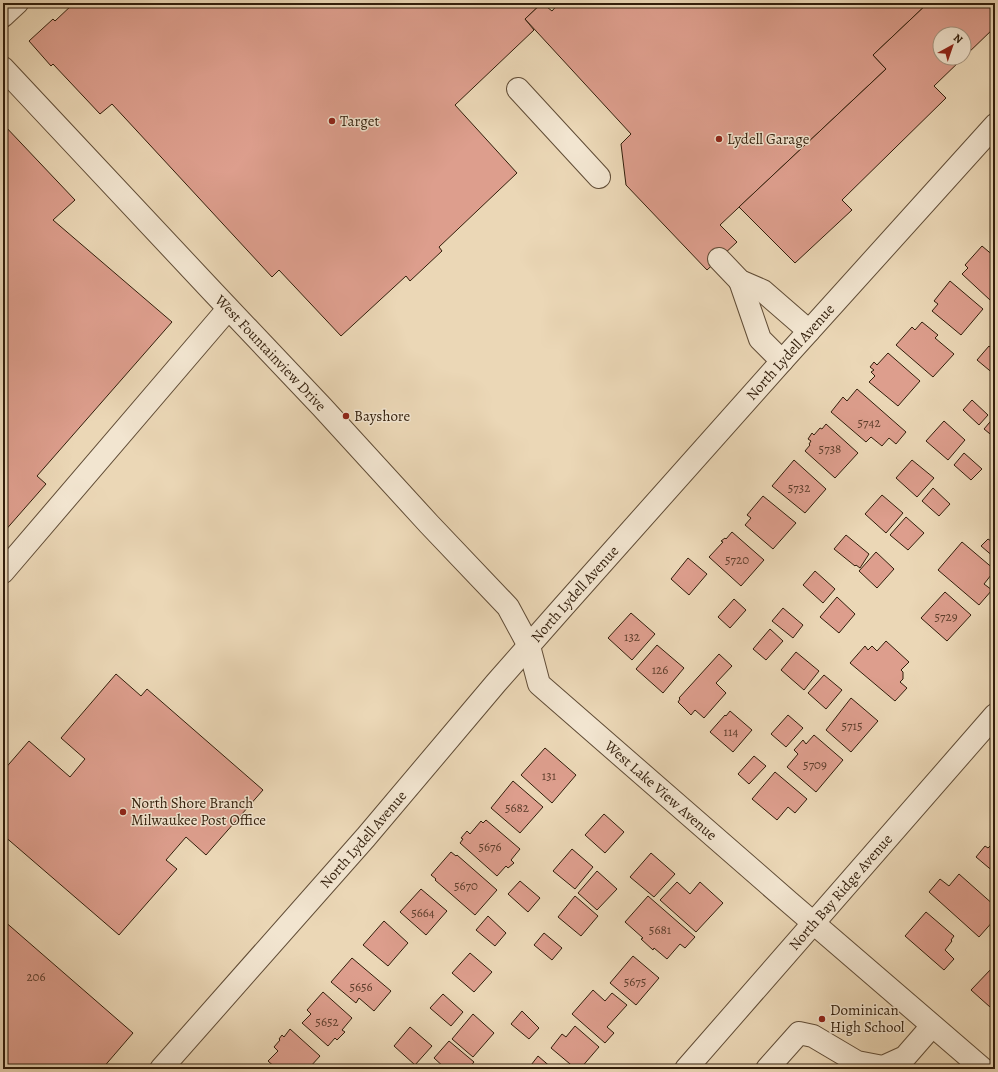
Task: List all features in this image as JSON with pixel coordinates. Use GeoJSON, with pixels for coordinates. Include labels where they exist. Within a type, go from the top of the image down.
{"type":"FeatureCollection","features":[{"type":"Feature","properties":{"kind":"street"},"geometry":{"type":"LineString","coordinates":[[3,16],[17,3]]}},
{"type":"Feature","properties":{"kind":"street","name":"West Fountainview Drive"},"geometry":{"type":"LineString","coordinates":[[3,68],[508,607],[529,646]]}},
{"type":"Feature","properties":{"kind":"street"},"geometry":{"type":"LineString","coordinates":[[518,89],[599,177]]}},
{"type":"Feature","properties":{"kind":"street","name":"North Lydell Avenue"},"geometry":{"type":"LineString","coordinates":[[161,1069],[366,837],[529,646],[782,361],[995,125]]}},
{"type":"Feature","properties":{"kind":"street"},"geometry":{"type":"LineString","coordinates":[[718,259],[740,281],[763,292],[809,331]]}},
{"type":"Feature","properties":{"kind":"street"},"geometry":{"type":"LineString","coordinates":[[740,281],[760,339],[782,361]]}},
{"type":"Feature","properties":{"kind":"street"},"geometry":{"type":"LineString","coordinates":[[3,572],[228,309]]}},
{"type":"Feature","properties":{"kind":"street","name":"West Lake View Avenue"},"geometry":{"type":"LineString","coordinates":[[529,646],[539,684],[813,924],[983,1069]]}},
{"type":"Feature","properties":{"kind":"street","name":"North Bay Ridge Avenue"},"geometry":{"type":"LineString","coordinates":[[686,1069],[995,715]]}},
{"type":"Feature","properties":{"kind":"street"},"geometry":{"type":"LineString","coordinates":[[767,1069],[799,1033],[813,1036],[857,1062],[883,1067],[905,1056],[932,1026]]}},
{"type":"Feature","properties":{"kind":"building"},"geometry":{"type":"Polygon","coordinates":[[[74,3],[542,3],[525,19],[534,30],[455,105],[517,173],[439,247],[442,251],[410,281],[406,276],[341,336],[279,270],[272,277],[112,104],[100,114],[53,64],[51,66],[29,41],[53,19],[55,21],[74,3]]]}},
{"type":"Feature","properties":{"kind":"building","name":"Lydell Garage"},"geometry":{"type":"Polygon","coordinates":[[[542,3],[552,11],[559,3],[928,3],[873,55],[886,69],[720,225],[737,242],[707,270],[626,185],[621,144],[631,134],[525,19],[542,3]]]}},
{"type":"Feature","properties":{"kind":"building"},"geometry":{"type":"Polygon","coordinates":[[[928,3],[995,3],[995,27],[972,49],[972,26],[932,26],[932,66],[955,66],[934,86],[946,98],[842,200],[852,210],[795,263],[739,207],[886,69],[873,55],[928,3]]]}},
{"type":"Feature","properties":{"kind":"building"},"geometry":{"type":"Polygon","coordinates":[[[3,124],[75,200],[53,220],[172,322],[37,476],[46,484],[3,533],[3,124]]]}},
{"type":"Feature","properties":{"kind":"building"},"geometry":{"type":"Polygon","coordinates":[[[982,246],[995,257],[995,294],[990,300],[962,274],[968,268],[965,265],[982,246]]]}},
{"type":"Feature","properties":{"kind":"building"},"geometry":{"type":"Polygon","coordinates":[[[950,281],[983,309],[961,335],[932,311],[938,304],[934,301],[950,281]]]}},
{"type":"Feature","properties":{"kind":"building"},"geometry":{"type":"Polygon","coordinates":[[[922,322],[938,335],[935,338],[954,354],[933,377],[896,345],[912,327],[915,330],[922,322]]]}},
{"type":"Feature","properties":{"kind":"building"},"geometry":{"type":"Polygon","coordinates":[[[989,346],[995,351],[995,375],[977,360],[989,346]]]}},
{"type":"Feature","properties":{"kind":"building"},"geometry":{"type":"Polygon","coordinates":[[[888,353],[920,381],[898,406],[869,382],[875,376],[871,372],[874,370],[870,367],[874,362],[877,365],[888,353]]]}},
{"type":"Feature","properties":{"kind":"building"},"geometry":{"type":"Polygon","coordinates":[[[857,389],[906,432],[896,444],[889,438],[882,446],[871,437],[866,442],[831,412],[843,397],[847,401],[857,389]]]}},
{"type":"Feature","properties":{"kind":"building"},"geometry":{"type":"Polygon","coordinates":[[[972,400],[988,415],[979,425],[963,410],[972,400]]]}},
{"type":"Feature","properties":{"kind":"building"},"geometry":{"type":"Polygon","coordinates":[[[995,416],[995,438],[984,429],[995,416]]]}},
{"type":"Feature","properties":{"kind":"building"},"geometry":{"type":"Polygon","coordinates":[[[944,421],[965,440],[948,460],[926,441],[944,421]]]}},
{"type":"Feature","properties":{"kind":"building"},"geometry":{"type":"Polygon","coordinates":[[[826,424],[858,453],[835,478],[805,451],[810,445],[809,444],[811,441],[808,439],[812,433],[814,435],[826,424]]]}},
{"type":"Feature","properties":{"kind":"building"},"geometry":{"type":"Polygon","coordinates":[[[964,453],[982,469],[971,480],[954,465],[964,453]]]}},
{"type":"Feature","properties":{"kind":"building"},"geometry":{"type":"Polygon","coordinates":[[[794,460],[826,489],[805,513],[772,486],[794,460]]]}},
{"type":"Feature","properties":{"kind":"building"},"geometry":{"type":"Polygon","coordinates":[[[912,460],[934,478],[917,497],[896,478],[912,460]]]}},
{"type":"Feature","properties":{"kind":"building"},"geometry":{"type":"Polygon","coordinates":[[[933,488],[950,504],[939,516],[922,501],[933,488]]]}},
{"type":"Feature","properties":{"kind":"building"},"geometry":{"type":"Polygon","coordinates":[[[882,495],[903,513],[886,533],[865,514],[882,495]]]}},
{"type":"Feature","properties":{"kind":"building"},"geometry":{"type":"Polygon","coordinates":[[[763,496],[796,523],[773,549],[745,525],[751,518],[747,515],[763,496]]]}},
{"type":"Feature","properties":{"kind":"building"},"geometry":{"type":"Polygon","coordinates":[[[906,517],[924,533],[908,550],[890,535],[906,517]]]}},
{"type":"Feature","properties":{"kind":"building"},"geometry":{"type":"Polygon","coordinates":[[[732,532],[764,560],[741,586],[709,557],[723,542],[721,541],[725,538],[726,539],[732,532]]]}},
{"type":"Feature","properties":{"kind":"building"},"geometry":{"type":"Polygon","coordinates":[[[846,535],[869,554],[860,568],[856,565],[855,566],[834,549],[846,535]]]}},
{"type":"Feature","properties":{"kind":"building"},"geometry":{"type":"Polygon","coordinates":[[[995,536],[995,558],[981,546],[988,539],[991,541],[995,536]]]}},
{"type":"Feature","properties":{"kind":"building"},"geometry":{"type":"Polygon","coordinates":[[[962,542],[995,570],[984,584],[992,590],[979,605],[938,570],[962,542]]]}},
{"type":"Feature","properties":{"kind":"building"},"geometry":{"type":"Polygon","coordinates":[[[876,552],[894,569],[877,588],[859,571],[876,552]]]}},
{"type":"Feature","properties":{"kind":"building"},"geometry":{"type":"Polygon","coordinates":[[[688,558],[707,574],[689,595],[671,579],[688,558]]]}},
{"type":"Feature","properties":{"kind":"building"},"geometry":{"type":"Polygon","coordinates":[[[815,571],[835,589],[823,603],[803,585],[815,571]]]}},
{"type":"Feature","properties":{"kind":"building"},"geometry":{"type":"Polygon","coordinates":[[[945,592],[971,615],[947,641],[921,618],[945,592]]]}},
{"type":"Feature","properties":{"kind":"building"},"geometry":{"type":"Polygon","coordinates":[[[837,597],[855,614],[839,633],[820,617],[837,597]]]}},
{"type":"Feature","properties":{"kind":"building"},"geometry":{"type":"Polygon","coordinates":[[[734,599],[746,610],[730,628],[718,617],[734,599]]]}},
{"type":"Feature","properties":{"kind":"building"},"geometry":{"type":"Polygon","coordinates":[[[783,608],[803,625],[793,638],[772,621],[783,608]]]}},
{"type":"Feature","properties":{"kind":"building"},"geometry":{"type":"Polygon","coordinates":[[[631,613],[655,634],[632,660],[608,638],[631,613]]]}},
{"type":"Feature","properties":{"kind":"building"},"geometry":{"type":"Polygon","coordinates":[[[770,629],[783,641],[766,660],[753,649],[770,629]]]}},
{"type":"Feature","properties":{"kind":"building"},"geometry":{"type":"Polygon","coordinates":[[[886,641],[909,662],[901,670],[903,672],[903,679],[900,682],[907,688],[895,701],[850,663],[865,646],[868,650],[872,646],[877,651],[886,641]]]}},
{"type":"Feature","properties":{"kind":"building"},"geometry":{"type":"Polygon","coordinates":[[[657,645],[684,668],[663,693],[636,669],[657,645]]]}},
{"type":"Feature","properties":{"kind":"building"},"geometry":{"type":"Polygon","coordinates":[[[796,652],[819,671],[804,690],[781,670],[796,652]]]}},
{"type":"Feature","properties":{"kind":"building"},"geometry":{"type":"Polygon","coordinates":[[[719,654],[732,666],[716,683],[726,693],[704,718],[695,710],[691,715],[678,702],[680,699],[679,698],[719,654]]]}},
{"type":"Feature","properties":{"kind":"building","name":"North Shore Branch Milwaukee Post Office"},"geometry":{"type":"Polygon","coordinates":[[[116,674],[141,696],[147,689],[263,790],[206,855],[186,837],[166,860],[177,869],[119,935],[3,835],[3,771],[29,741],[70,777],[85,759],[61,738],[116,674]]]}},
{"type":"Feature","properties":{"kind":"building"},"geometry":{"type":"Polygon","coordinates":[[[824,675],[842,690],[826,709],[808,693],[824,675]]]}},
{"type":"Feature","properties":{"kind":"building"},"geometry":{"type":"Polygon","coordinates":[[[851,698],[878,721],[851,752],[826,730],[851,698]]]}},
{"type":"Feature","properties":{"kind":"building"},"geometry":{"type":"Polygon","coordinates":[[[730,711],[752,730],[733,752],[710,732],[730,711]]]}},
{"type":"Feature","properties":{"kind":"building"},"geometry":{"type":"Polygon","coordinates":[[[788,715],[803,728],[786,747],[771,734],[788,715]]]}},
{"type":"Feature","properties":{"kind":"building"},"geometry":{"type":"Polygon","coordinates":[[[814,735],[843,760],[816,792],[787,767],[798,754],[794,750],[803,740],[806,744],[814,735]]]}},
{"type":"Feature","properties":{"kind":"building"},"geometry":{"type":"Polygon","coordinates":[[[545,748],[576,775],[552,803],[521,775],[545,748]]]}},
{"type":"Feature","properties":{"kind":"building"},"geometry":{"type":"Polygon","coordinates":[[[754,756],[766,766],[749,784],[738,774],[754,756]]]}},
{"type":"Feature","properties":{"kind":"building"},"geometry":{"type":"Polygon","coordinates":[[[775,772],[807,799],[795,813],[788,807],[777,820],[752,799],[775,772]]]}},
{"type":"Feature","properties":{"kind":"building"},"geometry":{"type":"Polygon","coordinates":[[[513,781],[543,807],[520,833],[491,808],[513,781]]]}},
{"type":"Feature","properties":{"kind":"building"},"geometry":{"type":"Polygon","coordinates":[[[604,814],[624,832],[605,853],[585,835],[604,814]]]}},
{"type":"Feature","properties":{"kind":"building"},"geometry":{"type":"Polygon","coordinates":[[[486,820],[520,849],[511,860],[514,863],[508,868],[506,866],[497,876],[460,843],[463,839],[461,838],[467,831],[470,834],[481,821],[483,823],[486,820]]]}},
{"type":"Feature","properties":{"kind":"building"},"geometry":{"type":"Polygon","coordinates":[[[995,841],[995,873],[976,857],[985,846],[988,848],[995,841]]]}},
{"type":"Feature","properties":{"kind":"building"},"geometry":{"type":"Polygon","coordinates":[[[572,849],[593,867],[575,889],[553,871],[572,849]]]}},
{"type":"Feature","properties":{"kind":"building"},"geometry":{"type":"Polygon","coordinates":[[[451,852],[456,856],[457,855],[497,890],[475,915],[431,875],[451,852]]]}},
{"type":"Feature","properties":{"kind":"building"},"geometry":{"type":"Polygon","coordinates":[[[651,853],[675,874],[654,897],[630,877],[651,853]]]}},
{"type":"Feature","properties":{"kind":"building"},"geometry":{"type":"Polygon","coordinates":[[[597,871],[617,889],[597,910],[578,893],[597,871]]]}},
{"type":"Feature","properties":{"kind":"building"},"geometry":{"type":"Polygon","coordinates":[[[959,874],[995,906],[995,919],[979,937],[929,892],[940,879],[949,886],[959,874]]]}},
{"type":"Feature","properties":{"kind":"building"},"geometry":{"type":"Polygon","coordinates":[[[520,881],[540,898],[528,912],[508,894],[520,881]]]}},
{"type":"Feature","properties":{"kind":"building"},"geometry":{"type":"Polygon","coordinates":[[[677,882],[690,894],[700,882],[723,903],[696,932],[660,900],[677,882]]]}},
{"type":"Feature","properties":{"kind":"building"},"geometry":{"type":"Polygon","coordinates":[[[421,889],[447,911],[426,935],[400,912],[421,889]]]}},
{"type":"Feature","properties":{"kind":"building"},"geometry":{"type":"Polygon","coordinates":[[[575,896],[598,916],[581,936],[558,917],[575,896]]]}},
{"type":"Feature","properties":{"kind":"building"},"geometry":{"type":"Polygon","coordinates":[[[648,896],[695,937],[685,948],[680,944],[667,959],[654,948],[653,950],[641,939],[643,938],[625,922],[648,896]]]}},
{"type":"Feature","properties":{"kind":"building"},"geometry":{"type":"Polygon","coordinates":[[[926,912],[954,936],[945,950],[954,959],[944,970],[905,936],[926,912]]]}},
{"type":"Feature","properties":{"kind":"building"},"geometry":{"type":"Polygon","coordinates":[[[488,916],[506,933],[495,946],[476,930],[488,916]]]}},
{"type":"Feature","properties":{"kind":"building"},"geometry":{"type":"Polygon","coordinates":[[[3,920],[133,1033],[102,1069],[3,1069],[3,920]]]}},
{"type":"Feature","properties":{"kind":"building"},"geometry":{"type":"Polygon","coordinates":[[[384,921],[408,943],[388,966],[363,945],[384,921]]]}},
{"type":"Feature","properties":{"kind":"building"},"geometry":{"type":"Polygon","coordinates":[[[544,933],[562,948],[552,960],[534,945],[544,933]]]}},
{"type":"Feature","properties":{"kind":"building"},"geometry":{"type":"Polygon","coordinates":[[[470,953],[492,972],[474,992],[452,973],[470,953]]]}},
{"type":"Feature","properties":{"kind":"building"},"geometry":{"type":"Polygon","coordinates":[[[633,956],[659,978],[636,1005],[610,983],[633,956]]]}},
{"type":"Feature","properties":{"kind":"building"},"geometry":{"type":"Polygon","coordinates":[[[352,958],[391,991],[374,1011],[359,998],[356,1003],[331,982],[352,958]]]}},
{"type":"Feature","properties":{"kind":"building"},"geometry":{"type":"Polygon","coordinates":[[[992,968],[995,970],[995,1002],[990,1007],[971,990],[992,968]]]}},
{"type":"Feature","properties":{"kind":"building"},"geometry":{"type":"Polygon","coordinates":[[[593,990],[605,1001],[612,993],[627,1005],[607,1027],[614,1033],[605,1043],[572,1014],[593,990]]]}},
{"type":"Feature","properties":{"kind":"building"},"geometry":{"type":"Polygon","coordinates":[[[323,992],[352,1018],[342,1030],[345,1032],[337,1040],[335,1038],[328,1046],[302,1023],[311,1014],[307,1010],[323,992]]]}},
{"type":"Feature","properties":{"kind":"building"},"geometry":{"type":"Polygon","coordinates":[[[443,994],[463,1012],[451,1026],[430,1008],[443,994]]]}},
{"type":"Feature","properties":{"kind":"building"},"geometry":{"type":"Polygon","coordinates":[[[522,1011],[539,1028],[529,1039],[511,1024],[522,1011]]]}},
{"type":"Feature","properties":{"kind":"building"},"geometry":{"type":"Polygon","coordinates":[[[473,1014],[494,1033],[473,1057],[452,1039],[473,1014]]]}},
{"type":"Feature","properties":{"kind":"building"},"geometry":{"type":"Polygon","coordinates":[[[575,1026],[599,1047],[580,1069],[576,1069],[551,1048],[562,1034],[566,1037],[575,1026]]]}},
{"type":"Feature","properties":{"kind":"building"},"geometry":{"type":"Polygon","coordinates":[[[410,1027],[432,1046],[415,1065],[394,1046],[410,1027]]]}},
{"type":"Feature","properties":{"kind":"building"},"geometry":{"type":"Polygon","coordinates":[[[290,1029],[320,1056],[310,1067],[313,1069],[277,1069],[268,1061],[278,1051],[274,1047],[280,1040],[279,1039],[282,1035],[284,1037],[290,1029]]]}},
{"type":"Feature","properties":{"kind":"building"},"geometry":{"type":"Polygon","coordinates":[[[449,1041],[474,1062],[468,1069],[446,1069],[434,1058],[449,1041]]]}},
{"type":"Feature","properties":{"kind":"building"},"geometry":{"type":"Polygon","coordinates":[[[538,1056],[553,1069],[528,1069],[538,1056]]]}},
{"type":"Feature","properties":{"kind":"place","name":"Target"},"geometry":{"type":"Point","coordinates":[332,121]}},
{"type":"Feature","properties":{"kind":"place","name":"Lydell Garage"},"geometry":{"type":"Point","coordinates":[719,139]}},
{"type":"Feature","properties":{"kind":"place","name":"Bayshore"},"geometry":{"type":"Point","coordinates":[346,416]}},
{"type":"Feature","properties":{"kind":"place","name":"North Shore Branch Milwaukee Post Office"},"geometry":{"type":"Point","coordinates":[123,812]}},
{"type":"Feature","properties":{"kind":"place","name":"Dominican High School"},"geometry":{"type":"Point","coordinates":[822,1019]}}]}
